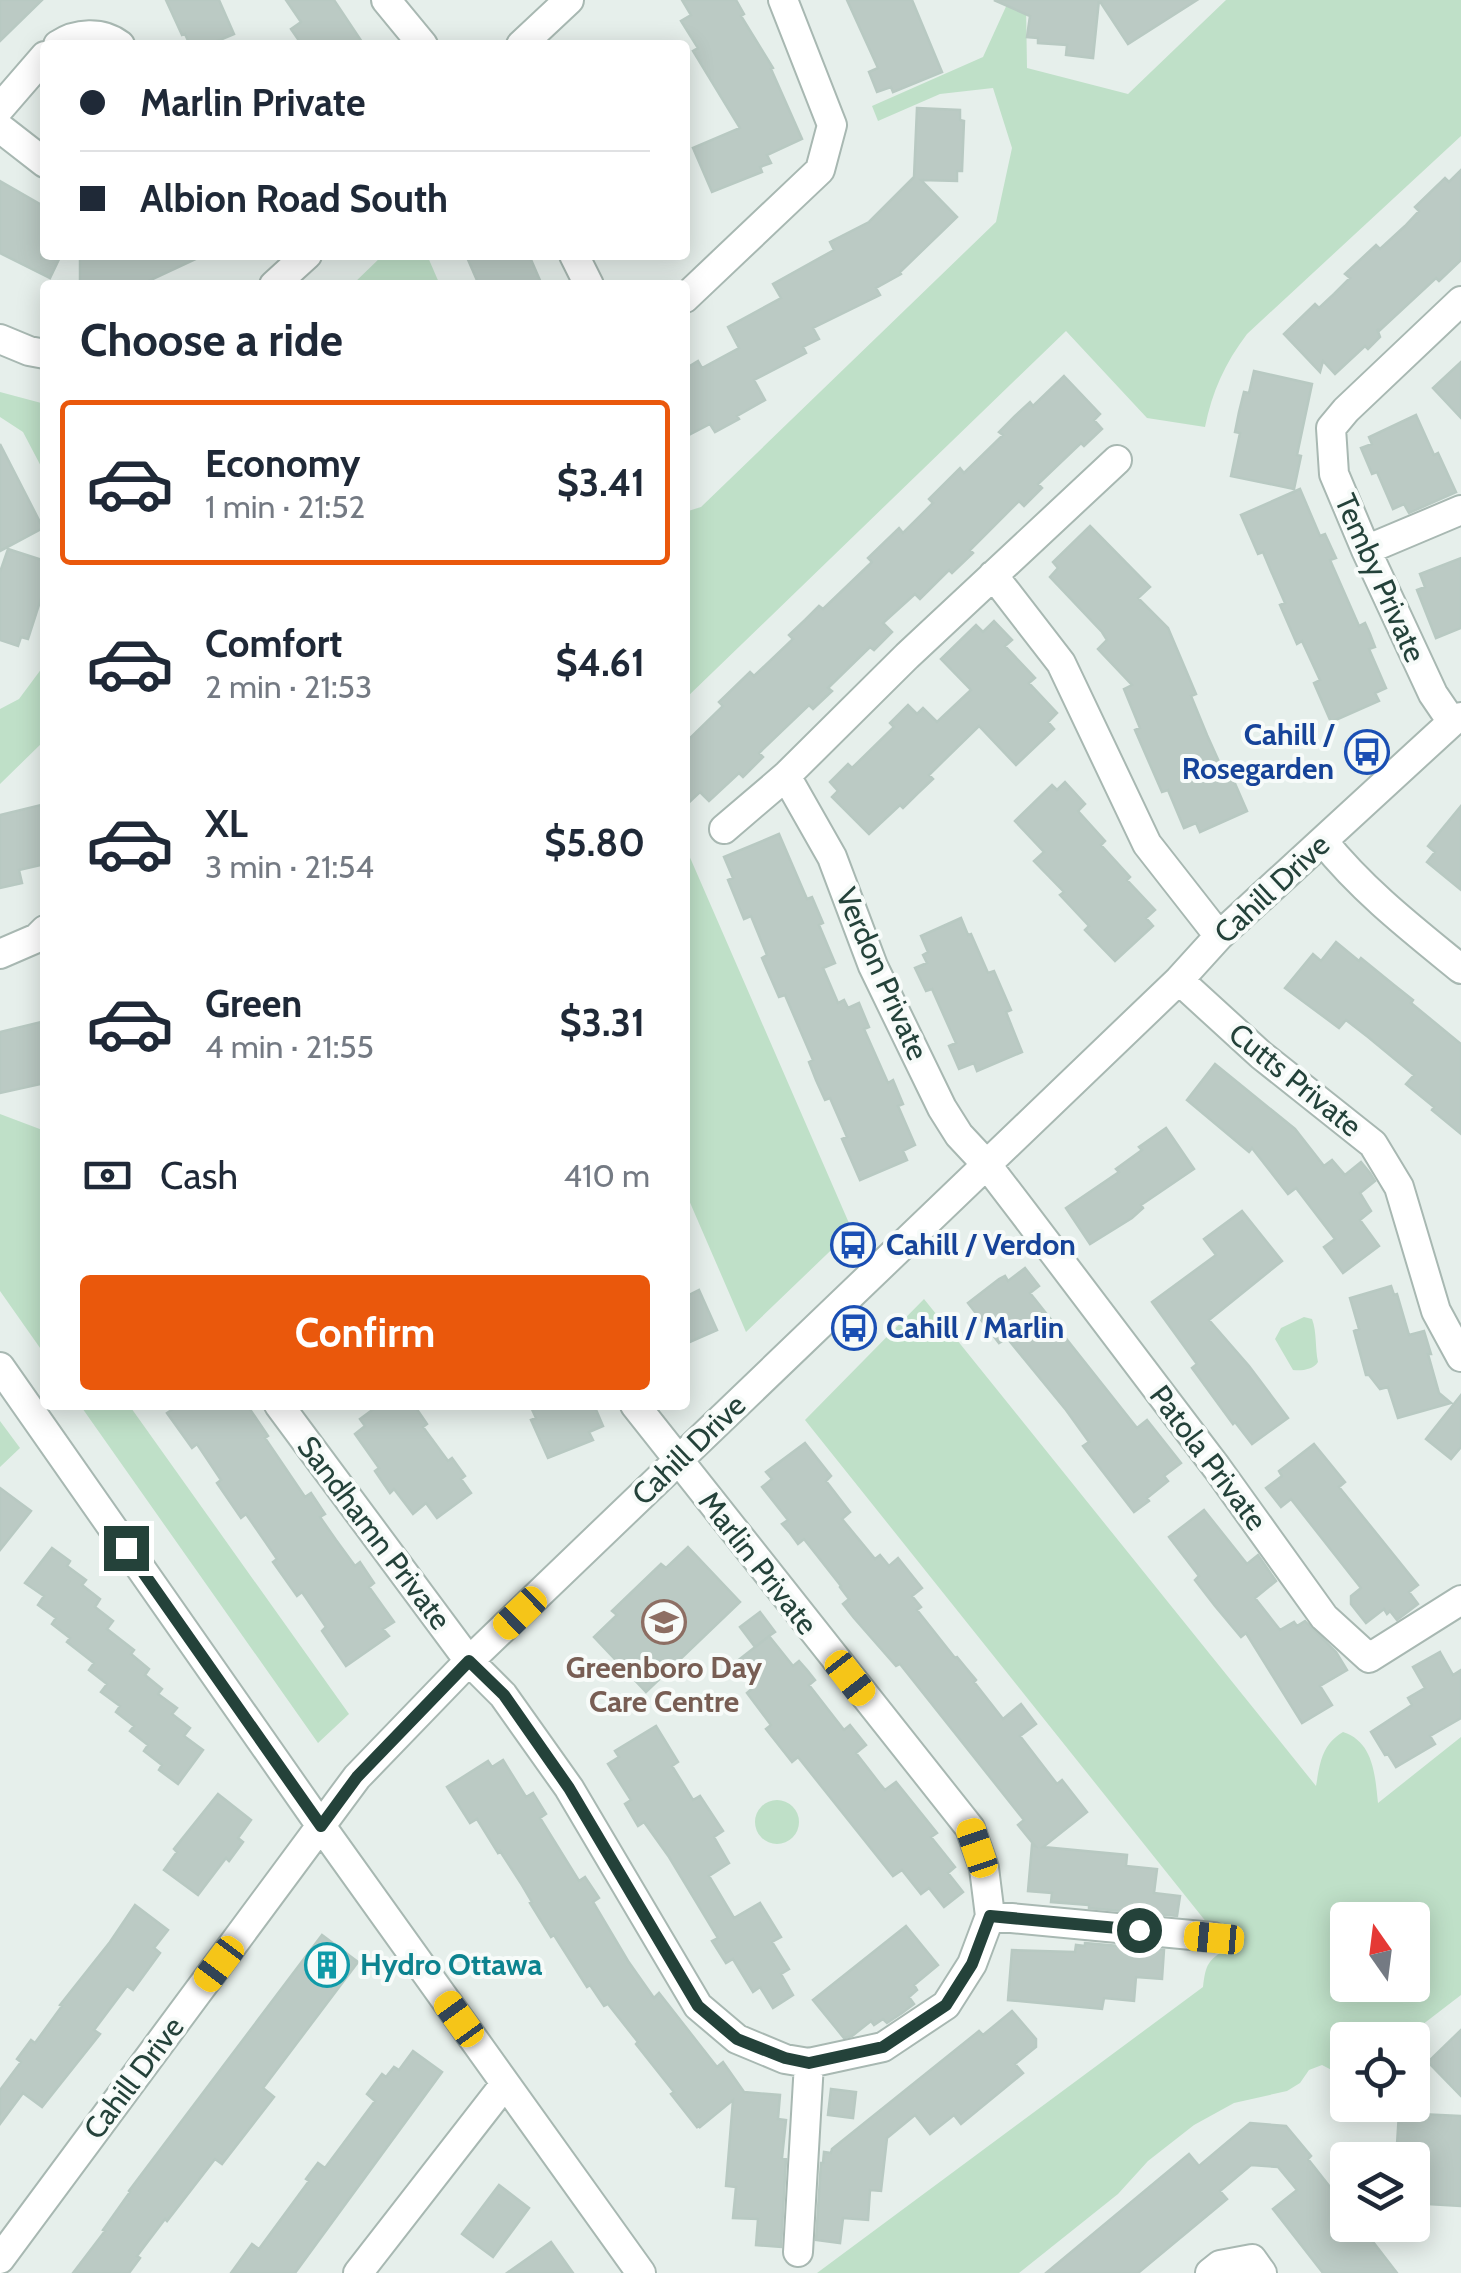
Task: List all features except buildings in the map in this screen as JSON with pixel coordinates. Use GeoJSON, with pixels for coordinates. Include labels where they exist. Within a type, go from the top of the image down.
{"type":"FeatureCollection","features":[{"type":"Feature","properties":{"kind":"street"},"geometry":{"type":"LineString","coordinates":[[386,0],[419,40]]}},
{"type":"Feature","properties":{"kind":"street"},"geometry":{"type":"LineString","coordinates":[[527,40],[570,0]]}},
{"type":"Feature","properties":{"kind":"street"},"geometry":{"type":"LineString","coordinates":[[690,293],[820,170],[832,124],[784,0]]}},
{"type":"Feature","properties":{"kind":"street"},"geometry":{"type":"LineString","coordinates":[[64,40],[86,35],[114,40]]}},
{"type":"Feature","properties":{"kind":"street"},"geometry":{"type":"LineString","coordinates":[[0,108],[40,62]]}},
{"type":"Feature","properties":{"kind":"street"},"geometry":{"type":"LineString","coordinates":[[0,128],[40,159]]}},
{"type":"Feature","properties":{"kind":"street"},"geometry":{"type":"LineString","coordinates":[[280,280],[302,260]]}},
{"type":"Feature","properties":{"kind":"street","name":"Temby Private"},"geometry":{"type":"LineString","coordinates":[[1457,720],[1433,694],[1366,550],[1334,474],[1331,428],[1461,300]]}},
{"type":"Feature","properties":{"kind":"street"},"geometry":{"type":"LineString","coordinates":[[0,339],[40,353]]}},
{"type":"Feature","properties":{"kind":"street"},"geometry":{"type":"LineString","coordinates":[[724,829],[786,776],[907,656],[1117,460]]}},
{"type":"Feature","properties":{"kind":"street"},"geometry":{"type":"LineString","coordinates":[[1366,550],[1461,510]]}},
{"type":"Feature","properties":{"kind":"street"},"geometry":{"type":"LineString","coordinates":[[993,575],[1061,663],[1147,844],[1219,936]]}},
{"type":"Feature","properties":{"kind":"street","name":"Cahill Drive"},"geometry":{"type":"LineString","coordinates":[[1,2256],[357,1777],[469,1661],[987,1166],[1179,980],[1219,936],[1457,720]]}},
{"type":"Feature","properties":{"kind":"street","name":"Verdon Private"},"geometry":{"type":"LineString","coordinates":[[786,776],[832,857],[873,966],[942,1108],[959,1135],[987,1166]]}},
{"type":"Feature","properties":{"kind":"street"},"geometry":{"type":"LineString","coordinates":[[1323,841],[1382,905],[1461,969]]}},
{"type":"Feature","properties":{"kind":"street"},"geometry":{"type":"LineString","coordinates":[[0,954],[40,935]]}},
{"type":"Feature","properties":{"kind":"street","name":"Cutts Private"},"geometry":{"type":"LineString","coordinates":[[1179,980],[1261,1055],[1373,1144],[1399,1188],[1436,1311],[1461,1357]]}},
{"type":"Feature","properties":{"kind":"street","name":"Patola Private"},"geometry":{"type":"LineString","coordinates":[[987,1166],[1217,1468],[1324,1616],[1346,1638],[1370,1658],[1461,1600]]}},
{"type":"Feature","properties":{"kind":"street"},"geometry":{"type":"LineString","coordinates":[[0,1367],[640,2273]]}},
{"type":"Feature","properties":{"kind":"street","name":"Sandhamn Private"},"geometry":{"type":"LineString","coordinates":[[283,1410],[469,1661]]}},
{"type":"Feature","properties":{"kind":"street"},"geometry":{"type":"LineString","coordinates":[[639,1410],[677,1460]]}},
{"type":"Feature","properties":{"kind":"street","name":"Marlin Private"},"geometry":{"type":"LineString","coordinates":[[469,1661],[504,1695],[569,1788],[698,2006],[737,2039],[809,2063],[883,2047],[946,2005],[972,1964],[990,1916],[984,1868],[970,1828],[677,1460]]}},
{"type":"Feature","properties":{"kind":"street"},"geometry":{"type":"LineString","coordinates":[[990,1916],[1214,1938]]}},
{"type":"Feature","properties":{"kind":"street"},"geometry":{"type":"LineString","coordinates":[[798,2252],[809,2063]]}},
{"type":"Feature","properties":{"kind":"street"},"geometry":{"type":"LineString","coordinates":[[358,2273],[505,2084]]}},
{"type":"Feature","properties":{"kind":"street"},"geometry":{"type":"LineString","coordinates":[[1210,2273],[1220,2265],[1252,2259],[1262,2273]]}},
{"type":"Feature","properties":{"kind":"green space"},"geometry":{"type":"Polygon","coordinates":[[[1009,0],[1026,5],[1027,68],[1128,94],[1226,0],[1461,0],[1461,136],[1247,334],[1220,378],[1205,427],[1147,418],[1066,331],[690,694],[690,510],[701,507],[996,222],[1012,148],[993,88],[940,94],[878,121],[872,106],[983,57],[1009,0]]]}},
{"type":"Feature","properties":{"kind":"green space"},"geometry":{"type":"Polygon","coordinates":[[[378,260],[429,260],[438,280],[357,280],[378,260]]]}},
{"type":"Feature","properties":{"kind":"green space"},"geometry":{"type":"Polygon","coordinates":[[[0,392],[40,403],[40,464],[23,432],[0,417],[0,392]]]}},
{"type":"Feature","properties":{"kind":"green space"},"geometry":{"type":"Polygon","coordinates":[[[40,671],[40,745],[0,784],[0,709],[19,699],[40,671]]]}},
{"type":"Feature","properties":{"kind":"green space"},"geometry":{"type":"Polygon","coordinates":[[[690,857],[852,1230],[746,1332],[690,1203],[690,857]]]}},
{"type":"Feature","properties":{"kind":"green space"},"geometry":{"type":"Polygon","coordinates":[[[0,1114],[40,1129],[40,1348],[0,1291],[0,1114]]]}},
{"type":"Feature","properties":{"kind":"green space"},"geometry":{"type":"Polygon","coordinates":[[[924,1299],[1316,1786],[1326,1749],[1343,1732],[1367,1752],[1378,1803],[1461,1737],[1461,1995],[1426,2022],[1330,2022],[1330,2069],[1322,2065],[1309,2070],[1300,2083],[1287,2091],[1234,2103],[1194,2125],[1148,2161],[1118,2194],[1019,2273],[817,2273],[1203,1987],[1209,1963],[1227,1948],[805,1420],[924,1299]]]}},
{"type":"Feature","properties":{"kind":"green space"},"geometry":{"type":"Polygon","coordinates":[[[1304,1317],[1314,1324],[1318,1362],[1310,1368],[1293,1370],[1275,1339],[1281,1328],[1304,1317]]]}},
{"type":"Feature","properties":{"kind":"green space"},"geometry":{"type":"Polygon","coordinates":[[[84,1410],[133,1410],[349,1714],[318,1743],[84,1410]]]}},
{"type":"Feature","properties":{"kind":"green space"},"geometry":{"type":"Polygon","coordinates":[[[0,1421],[20,1448],[0,1467],[0,1421]]]}},
{"type":"Feature","properties":{"kind":"green space"},"geometry":{"type":"Polygon","coordinates":[[[777,1800],[792,1807],[799,1822],[792,1837],[777,1844],[762,1837],[755,1822],[762,1807],[777,1800]]]}},
{"type":"Feature","properties":{"kind":"place","name":"Cahill / Rosegarden"},"geometry":{"type":"Point","coordinates":[1367,752]}},
{"type":"Feature","properties":{"kind":"place","name":"Cahill / Verdon"},"geometry":{"type":"Point","coordinates":[853,1245]}},
{"type":"Feature","properties":{"kind":"place","name":"Cahill / Marlin"},"geometry":{"type":"Point","coordinates":[854,1328]}},
{"type":"Feature","properties":{"kind":"place","name":"Greenboro Day Care Centre"},"geometry":{"type":"Point","coordinates":[664,1622]}},
{"type":"Feature","properties":{"kind":"place","name":"Hydro Ottawa"},"geometry":{"type":"Point","coordinates":[327,1965]}},
{"type":"Feature","properties":{"kind":"route"},"geometry":{"type":"LineString","coordinates":[[126,1548],[321,1826],[357,1777],[469,1661],[504,1695],[569,1788],[698,2006],[737,2039],[785,2058],[809,2063],[883,2047],[946,2005],[972,1964],[990,1916],[1139,1930]]}}]}
